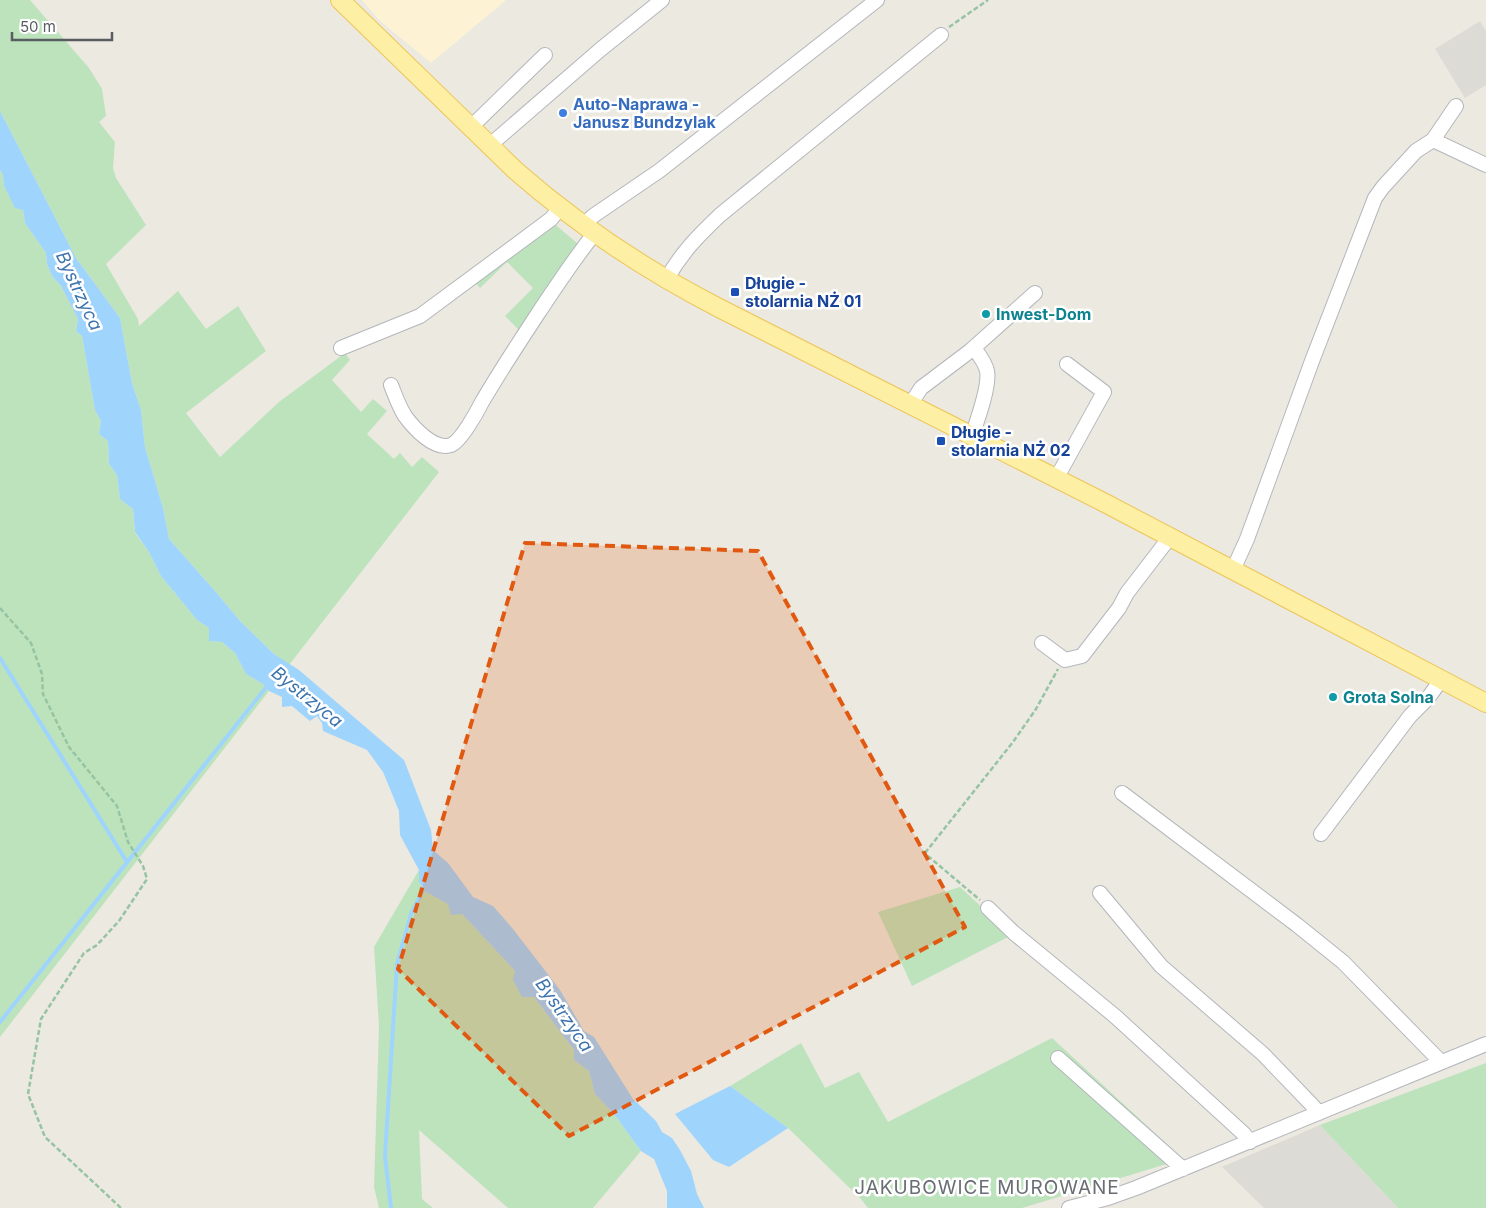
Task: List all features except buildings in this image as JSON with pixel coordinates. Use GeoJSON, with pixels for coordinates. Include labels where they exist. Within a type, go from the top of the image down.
{"type":"FeatureCollection","features":[{"type":"Feature","properties":{"kind":"main road"},"geometry":{"type":"LineString","coordinates":[[340,0],[516,171],[589,230],[666,280],[1056,478],[1486,703]]}},
{"type":"Feature","properties":{"kind":"street"},"geometry":{"type":"LineString","coordinates":[[490,145],[601,49],[662,0]]}},
{"type":"Feature","properties":{"kind":"street"},"geometry":{"type":"LineString","coordinates":[[391,385],[404,415],[422,435],[432,442],[451,445],[458,439],[474,416],[524,335],[577,255],[589,230],[593,216],[659,171],[876,0]]}},
{"type":"Feature","properties":{"kind":"street"},"geometry":{"type":"LineString","coordinates":[[666,280],[678,259],[694,239],[720,215],[941,35]]}},
{"type":"Feature","properties":{"kind":"street"},"geometry":{"type":"LineString","coordinates":[[471,126],[545,55]]}},
{"type":"Feature","properties":{"kind":"street"},"geometry":{"type":"LineString","coordinates":[[1233,570],[1247,539],[1312,361],[1375,198],[1416,151],[1433,140],[1456,106]]}},
{"type":"Feature","properties":{"kind":"street"},"geometry":{"type":"LineString","coordinates":[[1433,140],[1486,165]]}},
{"type":"Feature","properties":{"kind":"street"},"geometry":{"type":"LineString","coordinates":[[341,348],[420,316],[551,219],[560,208]]}},
{"type":"Feature","properties":{"kind":"street"},"geometry":{"type":"LineString","coordinates":[[910,405],[922,388],[974,348],[1035,293]]}},
{"type":"Feature","properties":{"kind":"street"},"geometry":{"type":"LineString","coordinates":[[972,436],[981,410],[987,373],[982,360],[974,348]]}},
{"type":"Feature","properties":{"kind":"street"},"geometry":{"type":"LineString","coordinates":[[1056,478],[1104,392],[1067,364]]}},
{"type":"Feature","properties":{"kind":"street"},"geometry":{"type":"LineString","coordinates":[[1042,643],[1065,660],[1082,656],[1170,537]]}},
{"type":"Feature","properties":{"kind":"street"},"geometry":{"type":"LineString","coordinates":[[1321,834],[1410,716],[1428,698],[1441,680]]}},
{"type":"Feature","properties":{"kind":"street"},"geometry":{"type":"LineString","coordinates":[[1122,793],[1343,962],[1441,1062]]}},
{"type":"Feature","properties":{"kind":"street"},"geometry":{"type":"LineString","coordinates":[[1100,893],[1161,966],[1263,1054],[1319,1114]]}},
{"type":"Feature","properties":{"kind":"street"},"geometry":{"type":"LineString","coordinates":[[988,908],[1014,933],[1116,1017],[1244,1134],[1250,1142]]}},
{"type":"Feature","properties":{"kind":"street"},"geometry":{"type":"LineString","coordinates":[[1069,1208],[1117,1195],[1319,1114],[1486,1044]]}},
{"type":"Feature","properties":{"kind":"street"},"geometry":{"type":"LineString","coordinates":[[1058,1058],[1183,1169]]}},
{"type":"Feature","properties":{"kind":"path"},"geometry":{"type":"LineString","coordinates":[[941,35],[988,0]]}},
{"type":"Feature","properties":{"kind":"path"},"geometry":{"type":"LineString","coordinates":[[0,608],[31,643],[42,674],[43,694],[69,747],[117,806],[128,842],[143,866],[147,879],[119,921],[97,945],[84,953],[41,1019],[28,1094],[45,1137],[121,1208]]}},
{"type":"Feature","properties":{"kind":"path"},"geometry":{"type":"LineString","coordinates":[[988,908],[923,852],[1013,742],[1036,709],[1053,676],[1065,660]]}},
{"type":"Feature","properties":{"kind":"highlighted area"},"geometry":{"type":"Polygon","coordinates":[[[525,543],[758,551],[965,927],[569,1136],[398,969],[525,543]]]}},
{"type":"Feature","properties":{"kind":"shaded area"},"geometry":{"type":"Polygon","coordinates":[[[362,0],[506,0],[431,63],[379,20],[362,0]]]}},
{"type":"Feature","properties":{"kind":"shaded area"},"geometry":{"type":"Polygon","coordinates":[[[1480,21],[1486,31],[1486,85],[1465,98],[1435,49],[1480,21]]]}},
{"type":"Feature","properties":{"kind":"shaded area"},"geometry":{"type":"Polygon","coordinates":[[[1320,1125],[1398,1208],[1264,1208],[1222,1167],[1320,1125]]]}},
{"type":"Feature","properties":{"kind":"green space"},"geometry":{"type":"Polygon","coordinates":[[[0,0],[30,0],[89,68],[102,89],[106,116],[99,122],[115,142],[113,168],[116,178],[146,225],[106,264],[138,319],[139,326],[178,291],[206,329],[238,306],[266,351],[186,413],[220,457],[279,402],[345,353],[350,360],[332,380],[361,412],[373,399],[387,411],[367,434],[394,459],[400,453],[412,467],[422,457],[439,472],[289,665],[274,654],[241,622],[169,539],[163,508],[145,447],[141,410],[132,383],[120,318],[76,258],[0,111],[0,0]]]}},
{"type":"Feature","properties":{"kind":"green space"},"geometry":{"type":"Polygon","coordinates":[[[0,170],[3,175],[4,186],[15,207],[23,210],[25,223],[46,253],[47,264],[52,276],[61,286],[78,319],[76,331],[82,336],[95,410],[101,421],[99,434],[108,441],[109,464],[117,475],[120,499],[133,509],[135,533],[149,552],[161,576],[197,620],[209,628],[209,641],[222,642],[235,653],[246,674],[263,684],[269,691],[0,1037],[0,170]]]}},
{"type":"Feature","properties":{"kind":"green space"},"geometry":{"type":"Polygon","coordinates":[[[551,221],[577,243],[519,330],[505,316],[533,288],[507,262],[480,288],[473,280],[551,221]]]}},
{"type":"Feature","properties":{"kind":"green space"},"geometry":{"type":"Polygon","coordinates":[[[419,870],[419,882],[426,892],[449,904],[462,914],[515,971],[522,996],[534,997],[574,1050],[574,1060],[589,1071],[595,1094],[614,1114],[641,1151],[593,1208],[508,1208],[419,1130],[422,1199],[433,1208],[379,1208],[374,1187],[379,1026],[374,947],[419,870]]]}},
{"type":"Feature","properties":{"kind":"green space"},"geometry":{"type":"Polygon","coordinates":[[[960,887],[1012,935],[912,986],[878,912],[960,887]]]}},
{"type":"Feature","properties":{"kind":"green space"},"geometry":{"type":"Polygon","coordinates":[[[1052,1038],[1183,1159],[1022,1208],[868,1208],[788,1128],[730,1086],[801,1043],[825,1088],[859,1072],[888,1122],[1052,1038]]]}},
{"type":"Feature","properties":{"kind":"green space"},"geometry":{"type":"Polygon","coordinates":[[[1486,1063],[1486,1208],[1398,1208],[1320,1125],[1486,1063]]]}},
{"type":"Feature","properties":{"kind":"water","name":"Bystrzyca"},"geometry":{"type":"Polygon","coordinates":[[[0,111],[76,258],[120,318],[132,383],[141,410],[145,447],[163,508],[169,539],[241,622],[274,654],[299,670],[404,760],[431,830],[433,850],[448,863],[473,897],[493,906],[560,990],[584,1031],[594,1037],[633,1099],[656,1121],[662,1132],[672,1138],[680,1150],[691,1171],[697,1194],[704,1208],[667,1208],[667,1191],[654,1159],[641,1151],[614,1114],[595,1094],[589,1071],[574,1060],[574,1050],[534,997],[522,997],[513,980],[515,971],[462,914],[451,915],[448,904],[426,892],[419,882],[419,870],[400,835],[399,811],[388,784],[383,772],[367,750],[323,731],[322,723],[317,716],[310,721],[292,706],[282,707],[282,697],[269,691],[263,684],[246,674],[235,653],[222,642],[209,641],[209,628],[197,620],[161,576],[149,552],[135,532],[133,509],[120,499],[117,475],[109,464],[108,441],[99,434],[101,421],[95,410],[82,336],[76,331],[78,319],[61,286],[52,276],[47,264],[46,253],[25,223],[23,210],[15,208],[4,186],[3,175],[0,170],[0,111]]]}},
{"type":"Feature","properties":{"kind":"water"},"geometry":{"type":"Polygon","coordinates":[[[730,1086],[788,1128],[729,1167],[713,1160],[675,1114],[730,1086]]]}},
{"type":"Feature","properties":{"kind":"waterway"},"geometry":{"type":"LineString","coordinates":[[0,658],[127,862]]}},
{"type":"Feature","properties":{"kind":"waterway","name":"Bystrzyca"},"geometry":{"type":"LineString","coordinates":[[0,1022],[268,685]]}},
{"type":"Feature","properties":{"kind":"waterway"},"geometry":{"type":"LineString","coordinates":[[391,1208],[385,1156],[397,964],[411,914],[426,884]]}},
{"type":"Feature","properties":{"kind":"place","name":"Auto-Naprawa - Janusz Bundzylak"},"geometry":{"type":"Point","coordinates":[563,113]}},
{"type":"Feature","properties":{"kind":"place","name":"Długie - stolarnia NŻ 01"},"geometry":{"type":"Point","coordinates":[735,292]}},
{"type":"Feature","properties":{"kind":"place","name":"Inwest-Dom"},"geometry":{"type":"Point","coordinates":[986,314]}},
{"type":"Feature","properties":{"kind":"place","name":"Długie - stolarnia NŻ 02"},"geometry":{"type":"Point","coordinates":[941,441]}},
{"type":"Feature","properties":{"kind":"place","name":"Grota Solna"},"geometry":{"type":"Point","coordinates":[1333,697]}},
{"type":"Feature","properties":{"kind":"district","name":"JAKUBOWICE MUROWANE"},"geometry":{"type":"Point","coordinates":[987,1187]}}]}
